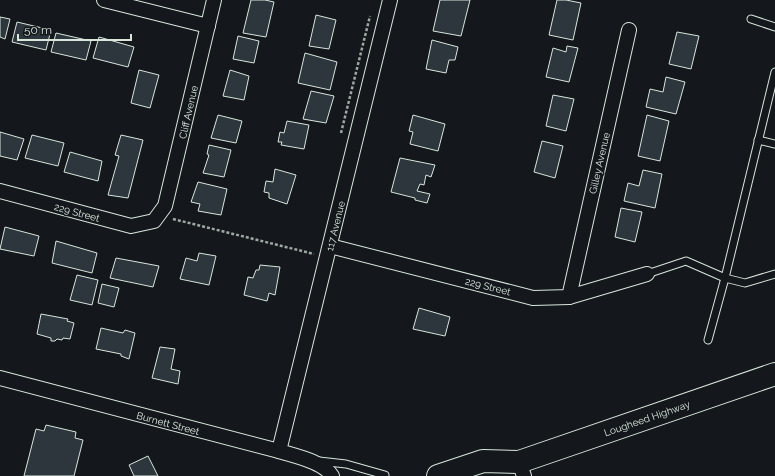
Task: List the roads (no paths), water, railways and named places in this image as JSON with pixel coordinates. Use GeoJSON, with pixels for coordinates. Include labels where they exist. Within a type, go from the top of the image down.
{"type":"FeatureCollection","features":[{"type":"Feature","properties":{"kind":"main road","name":"Lougheed Highway"},"geometry":{"type":"LineString","coordinates":[[502,476],[775,374]]}},
{"type":"Feature","properties":{"kind":"main road","name":"Lougheed Highway"},"geometry":{"type":"LineString","coordinates":[[438,476],[483,461],[522,469]]}},
{"type":"Feature","properties":{"kind":"street"},"geometry":{"type":"LineString","coordinates":[[104,0],[208,26]]}},
{"type":"Feature","properties":{"kind":"street","name":"Cliff Avenue"},"geometry":{"type":"LineString","coordinates":[[157,217],[165,206],[214,0]]}},
{"type":"Feature","properties":{"kind":"street","name":"117 Avenue"},"geometry":{"type":"LineString","coordinates":[[279,451],[390,0]]}},
{"type":"Feature","properties":{"kind":"street","name":"Gilley Avenue"},"geometry":{"type":"LineString","coordinates":[[569,297],[629,30]]}},
{"type":"Feature","properties":{"kind":"street","name":"229 Street"},"geometry":{"type":"LineString","coordinates":[[0,191],[131,226],[157,217]]}},
{"type":"Feature","properties":{"kind":"street","name":"229 Street"},"geometry":{"type":"LineString","coordinates":[[330,246],[533,298],[569,297],[647,274]]}},
{"type":"Feature","properties":{"kind":"street","name":"Burnett Street"},"geometry":{"type":"LineString","coordinates":[[0,378],[279,451],[307,460],[326,469],[332,476]]}},
{"type":"Feature","properties":{"kind":"lane"},"geometry":{"type":"LineString","coordinates":[[751,19],[775,27]]}},
{"type":"Feature","properties":{"kind":"lane"},"geometry":{"type":"LineString","coordinates":[[708,340],[725,278],[775,72]]}},
{"type":"Feature","properties":{"kind":"lane"},"geometry":{"type":"LineString","coordinates":[[758,140],[775,144]]}},
{"type":"Feature","properties":{"kind":"lane"},"geometry":{"type":"LineString","coordinates":[[647,274],[686,261],[725,278],[745,283],[775,274]]}},
{"type":"Feature","properties":{"kind":"lane"},"geometry":{"type":"LineString","coordinates":[[307,460],[346,464],[385,475]]}}]}
